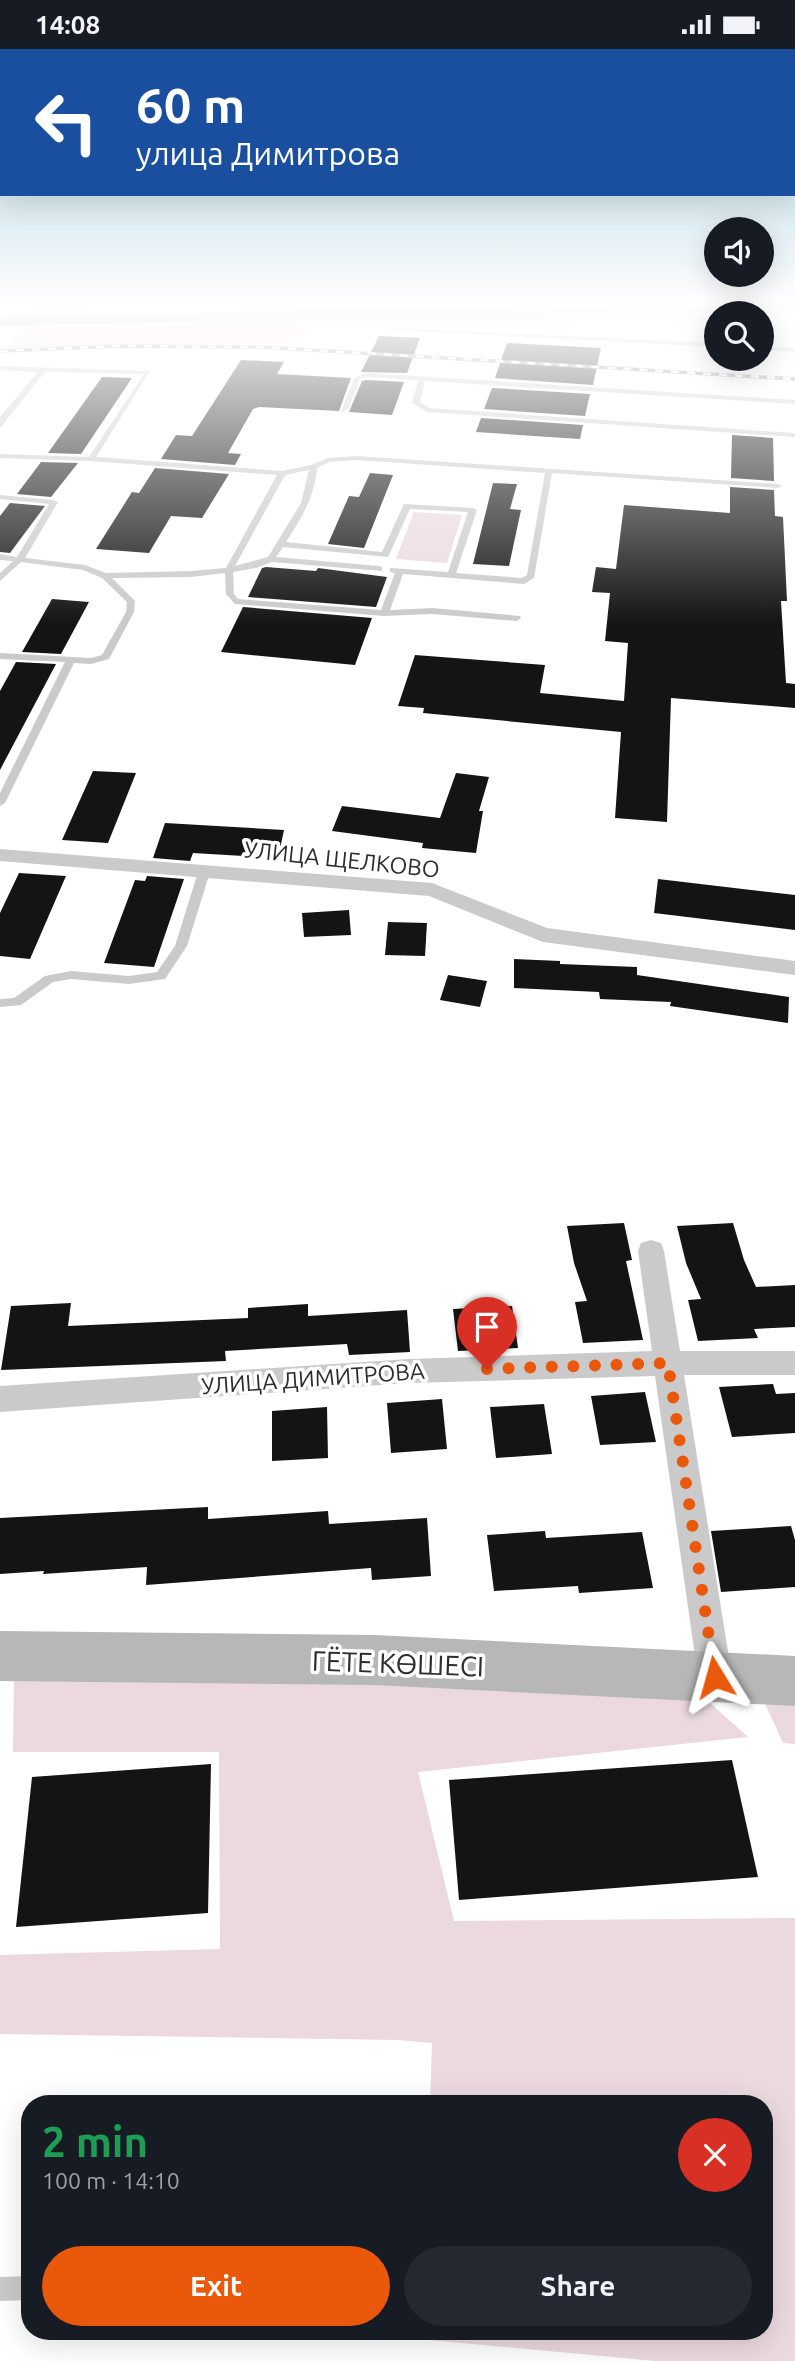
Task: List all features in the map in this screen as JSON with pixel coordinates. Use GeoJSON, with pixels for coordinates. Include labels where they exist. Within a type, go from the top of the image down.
{"type":"FeatureCollection","features":[{"type":"Feature","properties":{"kind":"main road","name":"ГЁТЕ КӨШЕСІ"},"geometry":{"type":"LineString","coordinates":[[0,1657],[375,1660],[795,1681]]}},
{"type":"Feature","properties":{"kind":"street","name":"УЛИЦА ЩЕЛКОВО"},"geometry":{"type":"LineString","coordinates":[[0,855],[432,890],[544,936],[795,968]]}},
{"type":"Feature","properties":{"kind":"street"},"geometry":{"type":"LineString","coordinates":[[651,1251],[715,1677]]}},
{"type":"Feature","properties":{"kind":"street","name":"УЛИЦА ДИМИТРОВА"},"geometry":{"type":"LineString","coordinates":[[0,1399],[409,1371],[668,1363],[795,1363]]}},
{"type":"Feature","properties":{"kind":"lane"},"geometry":{"type":"LineString","coordinates":[[0,426],[11,409]]}},
{"type":"Feature","properties":{"kind":"lane"},"geometry":{"type":"LineString","coordinates":[[91,459],[124,409]]}},
{"type":"Feature","properties":{"kind":"lane"},"geometry":{"type":"LineString","coordinates":[[424,409],[795,435]]}},
{"type":"Feature","properties":{"kind":"lane"},"geometry":{"type":"LineString","coordinates":[[784,435],[795,426]]}},
{"type":"Feature","properties":{"kind":"lane"},"geometry":{"type":"LineString","coordinates":[[0,456],[91,459],[282,473],[313,467],[328,460],[356,458],[778,486]]}},
{"type":"Feature","properties":{"kind":"lane"},"geometry":{"type":"LineString","coordinates":[[271,559],[305,498],[313,479],[313,467]]}},
{"type":"Feature","properties":{"kind":"lane"},"geometry":{"type":"LineString","coordinates":[[105,576],[191,575],[253,566],[271,559],[524,581],[531,576],[549,471]]}},
{"type":"Feature","properties":{"kind":"lane"},"geometry":{"type":"LineString","coordinates":[[282,473],[229,570],[230,594],[235,601],[384,613],[432,611],[517,618]]}},
{"type":"Feature","properties":{"kind":"lane"},"geometry":{"type":"LineString","coordinates":[[0,497],[54,502],[20,559],[0,577]]}},
{"type":"Feature","properties":{"kind":"lane"},"geometry":{"type":"LineString","coordinates":[[379,569],[407,506],[473,510],[451,575]]}},
{"type":"Feature","properties":{"kind":"lane"},"geometry":{"type":"LineString","coordinates":[[280,544],[385,555]]}},
{"type":"Feature","properties":{"kind":"lane"},"geometry":{"type":"LineString","coordinates":[[0,557],[85,568],[105,576],[131,601],[130,612],[106,657],[91,661],[0,656]]}},
{"type":"Feature","properties":{"kind":"lane"},"geometry":{"type":"LineString","coordinates":[[384,613],[400,571]]}},
{"type":"Feature","properties":{"kind":"lane"},"geometry":{"type":"LineString","coordinates":[[0,803],[71,660]]}},
{"type":"Feature","properties":{"kind":"lane"},"geometry":{"type":"LineString","coordinates":[[0,1003],[17,1002],[49,979],[71,975],[129,979],[160,976],[181,946],[204,872]]}},
{"type":"Feature","properties":{"kind":"lane"},"geometry":{"type":"LineString","coordinates":[[0,2289],[21,2288]]}},
{"type":"Feature","properties":{"kind":"shaded area"},"geometry":{"type":"Polygon","coordinates":[[[414,512],[462,515],[447,563],[396,559],[414,512]]]}},
{"type":"Feature","properties":{"kind":"shaded area"},"geometry":{"type":"Polygon","coordinates":[[[14,1677],[691,1686],[748,1737],[418,1772],[454,1921],[795,1918],[795,2361],[655,2361],[429,2340],[773,2340],[773,2095],[430,2095],[432,2043],[398,2040],[0,2034],[0,1955],[220,1949],[219,1752],[13,1752],[14,1677]]]}},
{"type":"Feature","properties":{"kind":"shaded area"},"geometry":{"type":"Polygon","coordinates":[[[762,1697],[795,1701],[795,1744],[783,1743],[762,1697]]]}},
{"type":"Feature","properties":{"kind":"building"},"geometry":{"type":"Polygon","coordinates":[[[79,409],[111,409],[81,454],[48,453],[79,409]]]}},
{"type":"Feature","properties":{"kind":"building"},"geometry":{"type":"Polygon","coordinates":[[[209,409],[253,409],[228,453],[241,454],[235,465],[161,459],[176,435],[192,436],[209,409]]]}},
{"type":"Feature","properties":{"kind":"building"},"geometry":{"type":"Polygon","coordinates":[[[297,409],[340,409],[339,411],[297,409]]]}},
{"type":"Feature","properties":{"kind":"building"},"geometry":{"type":"Polygon","coordinates":[[[350,409],[394,409],[392,415],[349,412],[350,409]]]}},
{"type":"Feature","properties":{"kind":"building"},"geometry":{"type":"Polygon","coordinates":[[[484,409],[587,409],[585,416],[484,409]]]}},
{"type":"Feature","properties":{"kind":"building"},"geometry":{"type":"Polygon","coordinates":[[[481,418],[583,425],[580,439],[476,432],[481,418]]]}},
{"type":"Feature","properties":{"kind":"building"},"geometry":{"type":"Polygon","coordinates":[[[732,435],[773,438],[774,481],[731,478],[732,435]]]}},
{"type":"Feature","properties":{"kind":"building"},"geometry":{"type":"Polygon","coordinates":[[[41,462],[78,463],[51,497],[17,494],[41,462]]]}},
{"type":"Feature","properties":{"kind":"building"},"geometry":{"type":"Polygon","coordinates":[[[155,468],[229,474],[202,518],[171,516],[149,553],[96,549],[132,492],[139,493],[155,468]]]}},
{"type":"Feature","properties":{"kind":"building"},"geometry":{"type":"Polygon","coordinates":[[[370,473],[393,475],[364,548],[328,544],[349,496],[359,497],[370,473]]]}},
{"type":"Feature","properties":{"kind":"building"},"geometry":{"type":"Polygon","coordinates":[[[493,483],[517,484],[510,509],[521,510],[509,566],[473,564],[493,483]]]}},
{"type":"Feature","properties":{"kind":"building"},"geometry":{"type":"Polygon","coordinates":[[[730,487],[774,490],[775,516],[783,517],[787,601],[781,601],[786,683],[795,684],[795,708],[671,698],[667,822],[615,818],[621,732],[423,713],[424,708],[398,706],[415,655],[545,665],[540,693],[624,701],[628,643],[605,641],[610,593],[592,592],[596,567],[616,569],[624,505],[730,513],[730,487]]]}},
{"type":"Feature","properties":{"kind":"building"},"geometry":{"type":"Polygon","coordinates":[[[10,503],[45,506],[10,553],[0,552],[0,516],[10,503]]]}},
{"type":"Feature","properties":{"kind":"building"},"geometry":{"type":"Polygon","coordinates":[[[262,568],[316,571],[318,568],[387,577],[376,607],[248,597],[262,568]]]}},
{"type":"Feature","properties":{"kind":"building"},"geometry":{"type":"Polygon","coordinates":[[[52,599],[89,602],[61,654],[22,652],[52,599]]]}},
{"type":"Feature","properties":{"kind":"building"},"geometry":{"type":"Polygon","coordinates":[[[243,607],[372,618],[355,665],[221,652],[243,607]]]}},
{"type":"Feature","properties":{"kind":"building"},"geometry":{"type":"Polygon","coordinates":[[[16,662],[56,664],[0,770],[0,691],[16,662]]]}},
{"type":"Feature","properties":{"kind":"building"},"geometry":{"type":"Polygon","coordinates":[[[93,771],[136,773],[108,843],[62,840],[93,771]]]}},
{"type":"Feature","properties":{"kind":"building"},"geometry":{"type":"Polygon","coordinates":[[[456,773],[489,777],[479,811],[483,811],[476,853],[422,848],[423,843],[332,831],[342,806],[440,818],[456,773]]]}},
{"type":"Feature","properties":{"kind":"building"},"geometry":{"type":"Polygon","coordinates":[[[165,823],[284,830],[278,858],[193,853],[190,861],[153,858],[165,823]]]}},
{"type":"Feature","properties":{"kind":"building"},"geometry":{"type":"Polygon","coordinates":[[[19,873],[66,876],[30,959],[0,956],[0,913],[19,873]]]}},
{"type":"Feature","properties":{"kind":"building"},"geometry":{"type":"Polygon","coordinates":[[[147,876],[184,879],[154,967],[104,963],[135,880],[145,881],[147,876]]]}},
{"type":"Feature","properties":{"kind":"building"},"geometry":{"type":"Polygon","coordinates":[[[658,879],[795,895],[795,930],[654,913],[658,879]]]}},
{"type":"Feature","properties":{"kind":"building"},"geometry":{"type":"Polygon","coordinates":[[[349,910],[351,935],[304,937],[302,913],[349,910]]]}},
{"type":"Feature","properties":{"kind":"building"},"geometry":{"type":"Polygon","coordinates":[[[388,922],[427,923],[425,956],[385,955],[388,922]]]}},
{"type":"Feature","properties":{"kind":"building"},"geometry":{"type":"Polygon","coordinates":[[[514,959],[637,967],[637,975],[789,997],[788,1023],[670,1006],[671,1002],[600,999],[599,992],[514,988],[514,959]]]}},
{"type":"Feature","properties":{"kind":"building"},"geometry":{"type":"Polygon","coordinates":[[[448,975],[487,981],[480,1007],[440,1000],[448,975]]]}},
{"type":"Feature","properties":{"kind":"building"},"geometry":{"type":"Polygon","coordinates":[[[624,1223],[632,1260],[626,1261],[643,1340],[583,1343],[575,1302],[587,1301],[574,1263],[567,1226],[624,1223]]]}},
{"type":"Feature","properties":{"kind":"building"},"geometry":{"type":"Polygon","coordinates":[[[733,1223],[744,1260],[756,1287],[795,1285],[795,1327],[754,1329],[758,1338],[698,1341],[688,1300],[701,1299],[686,1263],[677,1226],[733,1223]]]}},
{"type":"Feature","properties":{"kind":"building"},"geometry":{"type":"Polygon","coordinates":[[[71,1303],[68,1326],[248,1318],[248,1308],[308,1304],[308,1316],[407,1310],[410,1352],[349,1355],[347,1344],[225,1351],[226,1361],[1,1370],[11,1306],[71,1303]]]}},
{"type":"Feature","properties":{"kind":"building"},"geometry":{"type":"Polygon","coordinates":[[[512,1306],[518,1348],[458,1351],[453,1309],[512,1306]]]}},
{"type":"Feature","properties":{"kind":"building"},"geometry":{"type":"Polygon","coordinates":[[[773,1384],[776,1394],[795,1393],[795,1433],[732,1437],[719,1387],[773,1384]]]}},
{"type":"Feature","properties":{"kind":"building"},"geometry":{"type":"Polygon","coordinates":[[[645,1392],[656,1442],[600,1445],[591,1396],[645,1392]]]}},
{"type":"Feature","properties":{"kind":"building"},"geometry":{"type":"Polygon","coordinates":[[[442,1399],[447,1449],[391,1453],[387,1403],[442,1399]]]}},
{"type":"Feature","properties":{"kind":"building"},"geometry":{"type":"Polygon","coordinates":[[[544,1404],[552,1454],[496,1458],[490,1407],[544,1404]]]}},
{"type":"Feature","properties":{"kind":"building"},"geometry":{"type":"Polygon","coordinates":[[[327,1407],[328,1458],[272,1461],[272,1411],[327,1407]]]}},
{"type":"Feature","properties":{"kind":"building"},"geometry":{"type":"Polygon","coordinates":[[[208,1507],[208,1519],[328,1511],[329,1524],[427,1518],[431,1576],[372,1580],[371,1568],[146,1585],[147,1567],[0,1574],[0,1518],[208,1507]]]}},
{"type":"Feature","properties":{"kind":"building"},"geometry":{"type":"Polygon","coordinates":[[[791,1526],[795,1540],[795,1587],[721,1592],[711,1531],[791,1526]]]}},
{"type":"Feature","properties":{"kind":"building"},"geometry":{"type":"Polygon","coordinates":[[[545,1531],[546,1538],[642,1532],[653,1588],[579,1593],[578,1586],[494,1591],[487,1535],[545,1531]]]}},
{"type":"Feature","properties":{"kind":"building"},"geometry":{"type":"Polygon","coordinates":[[[732,1760],[758,1877],[459,1900],[449,1780],[732,1760]]]}},
{"type":"Feature","properties":{"kind":"building"},"geometry":{"type":"Polygon","coordinates":[[[211,1764],[208,1913],[16,1927],[32,1777],[211,1764]]]}},
{"type":"Feature","properties":{"kind":"route"},"geometry":{"type":"LineString","coordinates":[[487,1369],[668,1363],[715,1677]]}}]}
